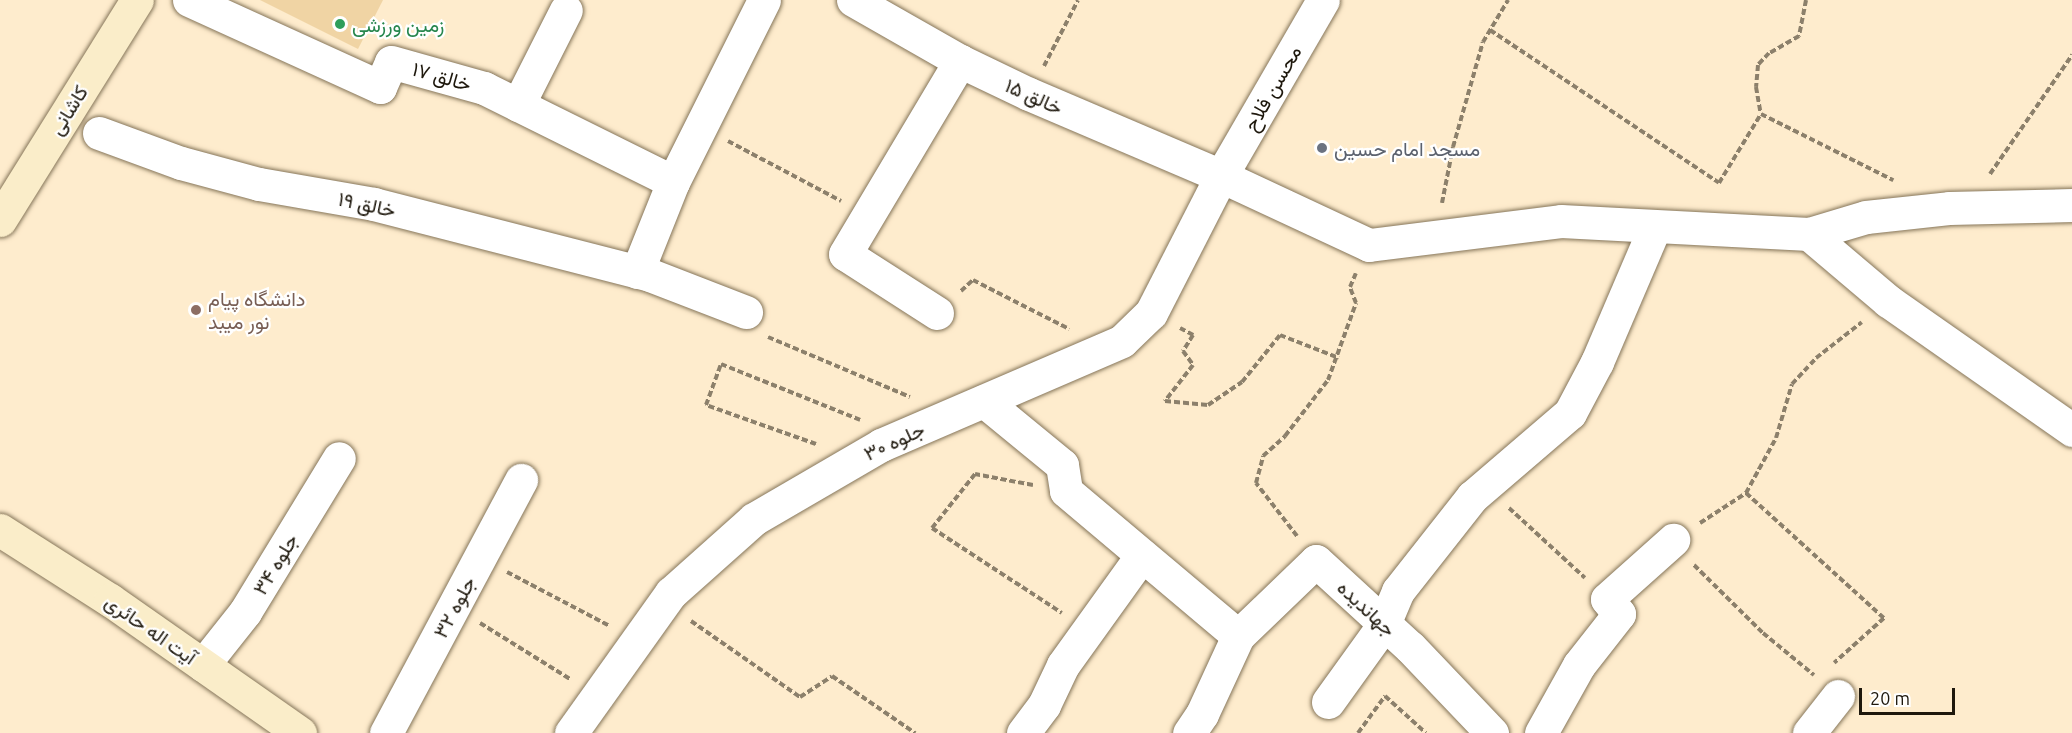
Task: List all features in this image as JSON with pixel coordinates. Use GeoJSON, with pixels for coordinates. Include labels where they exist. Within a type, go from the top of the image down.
{"type":"FeatureCollection","features":[{"type":"Feature","properties":{"kind":"street","name":"کاشانی"},"geometry":{"type":"LineString","coordinates":[[0,180],[110,0]]}},
{"type":"Feature","properties":{"kind":"street","name":"کاشانی"},"geometry":{"type":"LineString","coordinates":[[0,220],[137,0]]}},
{"type":"Feature","properties":{"kind":"street","name":"خالق ۱۷"},"geometry":{"type":"LineString","coordinates":[[189,0],[380,87],[391,62],[484,88],[674,182]]}},
{"type":"Feature","properties":{"kind":"street"},"geometry":{"type":"LineString","coordinates":[[644,274],[674,182],[764,0]]}},
{"type":"Feature","properties":{"kind":"street","name":"خالق ۱۵"},"geometry":{"type":"LineString","coordinates":[[854,0],[960,61],[1029,94],[1221,176],[1369,245]]}},
{"type":"Feature","properties":{"kind":"street","name":"محسن فلاح"},"geometry":{"type":"LineString","coordinates":[[1221,176],[1323,0]]}},
{"type":"Feature","properties":{"kind":"street"},"geometry":{"type":"LineString","coordinates":[[518,105],[566,10]]}},
{"type":"Feature","properties":{"kind":"street"},"geometry":{"type":"LineString","coordinates":[[937,312],[845,254],[870,217],[960,61]]}},
{"type":"Feature","properties":{"kind":"street","name":"خالق ۱۹"},"geometry":{"type":"LineString","coordinates":[[99,133],[181,163],[259,184],[374,204],[644,274],[746,312]]}},
{"type":"Feature","properties":{"kind":"street","name":"جلوه ۳۰"},"geometry":{"type":"LineString","coordinates":[[571,733],[664,602],[754,519],[900,436],[1122,341],[1151,313],[1221,176]]}},
{"type":"Feature","properties":{"kind":"street"},"geometry":{"type":"LineString","coordinates":[[1369,245],[1437,234],[1561,220],[1809,234],[1866,217],[1983,207],[2072,205]]}},
{"type":"Feature","properties":{"kind":"street"},"geometry":{"type":"LineString","coordinates":[[1328,702],[1384,624],[1398,591],[1485,485],[1570,413],[1597,362],[1654,226]]}},
{"type":"Feature","properties":{"kind":"street"},"geometry":{"type":"LineString","coordinates":[[1809,234],[1888,301],[2072,430]]}},
{"type":"Feature","properties":{"kind":"street"},"geometry":{"type":"LineString","coordinates":[[984,401],[1062,465],[1066,491],[1238,636]]}},
{"type":"Feature","properties":{"kind":"street","name":"جلوه ۳۴"},"geometry":{"type":"LineString","coordinates":[[203,665],[245,612],[339,458]]}},
{"type":"Feature","properties":{"kind":"street","name":"جلوه ۳۲"},"geometry":{"type":"LineString","coordinates":[[386,733],[522,480]]}},
{"type":"Feature","properties":{"kind":"street","name":"آیت اله حائری"},"geometry":{"type":"LineString","coordinates":[[0,530],[203,665],[300,733]]}},
{"type":"Feature","properties":{"kind":"street"},"geometry":{"type":"LineString","coordinates":[[1541,733],[1579,665],[1619,614],[1607,599],[1673,540]]}},
{"type":"Feature","properties":{"kind":"street","name":"آیت اله حائری"},"geometry":{"type":"LineString","coordinates":[[0,555],[105,619],[272,733]]}},
{"type":"Feature","properties":{"kind":"street"},"geometry":{"type":"LineString","coordinates":[[1023,733],[1088,630],[1142,555]]}},
{"type":"Feature","properties":{"kind":"street"},"geometry":{"type":"LineString","coordinates":[[1189,733],[1202,714],[1238,636],[1316,561]]}},
{"type":"Feature","properties":{"kind":"street","name":"جهاندیده"},"geometry":{"type":"LineString","coordinates":[[1316,561],[1384,624],[1492,733]]}},
{"type":"Feature","properties":{"kind":"street"},"geometry":{"type":"LineString","coordinates":[[1809,733],[1828,687]]}},
{"type":"Feature","properties":{"kind":"path"},"geometry":{"type":"LineString","coordinates":[[1029,94],[1078,0]]}},
{"type":"Feature","properties":{"kind":"path"},"geometry":{"type":"LineString","coordinates":[[1437,234],[1453,147],[1483,42],[1508,0]]}},
{"type":"Feature","properties":{"kind":"path"},"geometry":{"type":"LineString","coordinates":[[1490,30],[1719,183],[1761,114],[1756,87],[1758,65],[1769,53],[1799,36],[1806,0]]}},
{"type":"Feature","properties":{"kind":"path"},"geometry":{"type":"LineString","coordinates":[[1983,207],[1986,179],[2072,55]]}},
{"type":"Feature","properties":{"kind":"path"},"geometry":{"type":"LineString","coordinates":[[1761,114],[1897,182]]}},
{"type":"Feature","properties":{"kind":"path"},"geometry":{"type":"LineString","coordinates":[[701,126],[870,217]]}},
{"type":"Feature","properties":{"kind":"path"},"geometry":{"type":"LineString","coordinates":[[1316,561],[1256,483],[1263,456],[1285,436],[1329,380],[1339,358],[1356,303],[1350,287],[1369,245]]}},
{"type":"Feature","properties":{"kind":"path"},"geometry":{"type":"LineString","coordinates":[[937,312],[974,280],[989,292],[1056,321],[1099,351]]}},
{"type":"Feature","properties":{"kind":"path"},"geometry":{"type":"LineString","coordinates":[[1746,494],[1884,618],[1828,687],[1711,586],[1673,540],[1746,494],[1776,438],[1792,384],[1816,358],[1888,301]]}},
{"type":"Feature","properties":{"kind":"path"},"geometry":{"type":"LineString","coordinates":[[746,312],[745,327],[951,415]]}},
{"type":"Feature","properties":{"kind":"path"},"geometry":{"type":"LineString","coordinates":[[1151,313],[1193,335],[1182,351],[1193,365],[1165,401],[1208,405],[1242,382],[1281,335],[1339,358]]}},
{"type":"Feature","properties":{"kind":"path"},"geometry":{"type":"LineString","coordinates":[[856,459],[706,405],[721,364],[900,436]]}},
{"type":"Feature","properties":{"kind":"path"},"geometry":{"type":"LineString","coordinates":[[1066,491],[975,474],[932,528],[1088,630]]}},
{"type":"Feature","properties":{"kind":"path"},"geometry":{"type":"LineString","coordinates":[[1485,485],[1607,599]]}},
{"type":"Feature","properties":{"kind":"path"},"geometry":{"type":"LineString","coordinates":[[480,558],[637,640]]}},
{"type":"Feature","properties":{"kind":"path"},"geometry":{"type":"LineString","coordinates":[[664,602],[800,697],[832,676],[915,733]]}},
{"type":"Feature","properties":{"kind":"path"},"geometry":{"type":"LineString","coordinates":[[454,607],[597,696]]}},
{"type":"Feature","properties":{"kind":"path"},"geometry":{"type":"LineString","coordinates":[[1358,733],[1385,696],[1426,733]]}},
{"type":"Feature","properties":{"kind":"shaded area","name":"زمین ورزشی"},"geometry":{"type":"Polygon","coordinates":[[[260,0],[383,0],[358,49],[260,0]]]}},
{"type":"Feature","properties":{"kind":"place","name":"زمین ورزشی"},"geometry":{"type":"Point","coordinates":[340,24]}},
{"type":"Feature","properties":{"kind":"place","name":"مسجد امام حسین"},"geometry":{"type":"Point","coordinates":[1322,148]}},
{"type":"Feature","properties":{"kind":"place","name":"دانشگاه پیام نور میبد"},"geometry":{"type":"Point","coordinates":[196,310]}}]}
